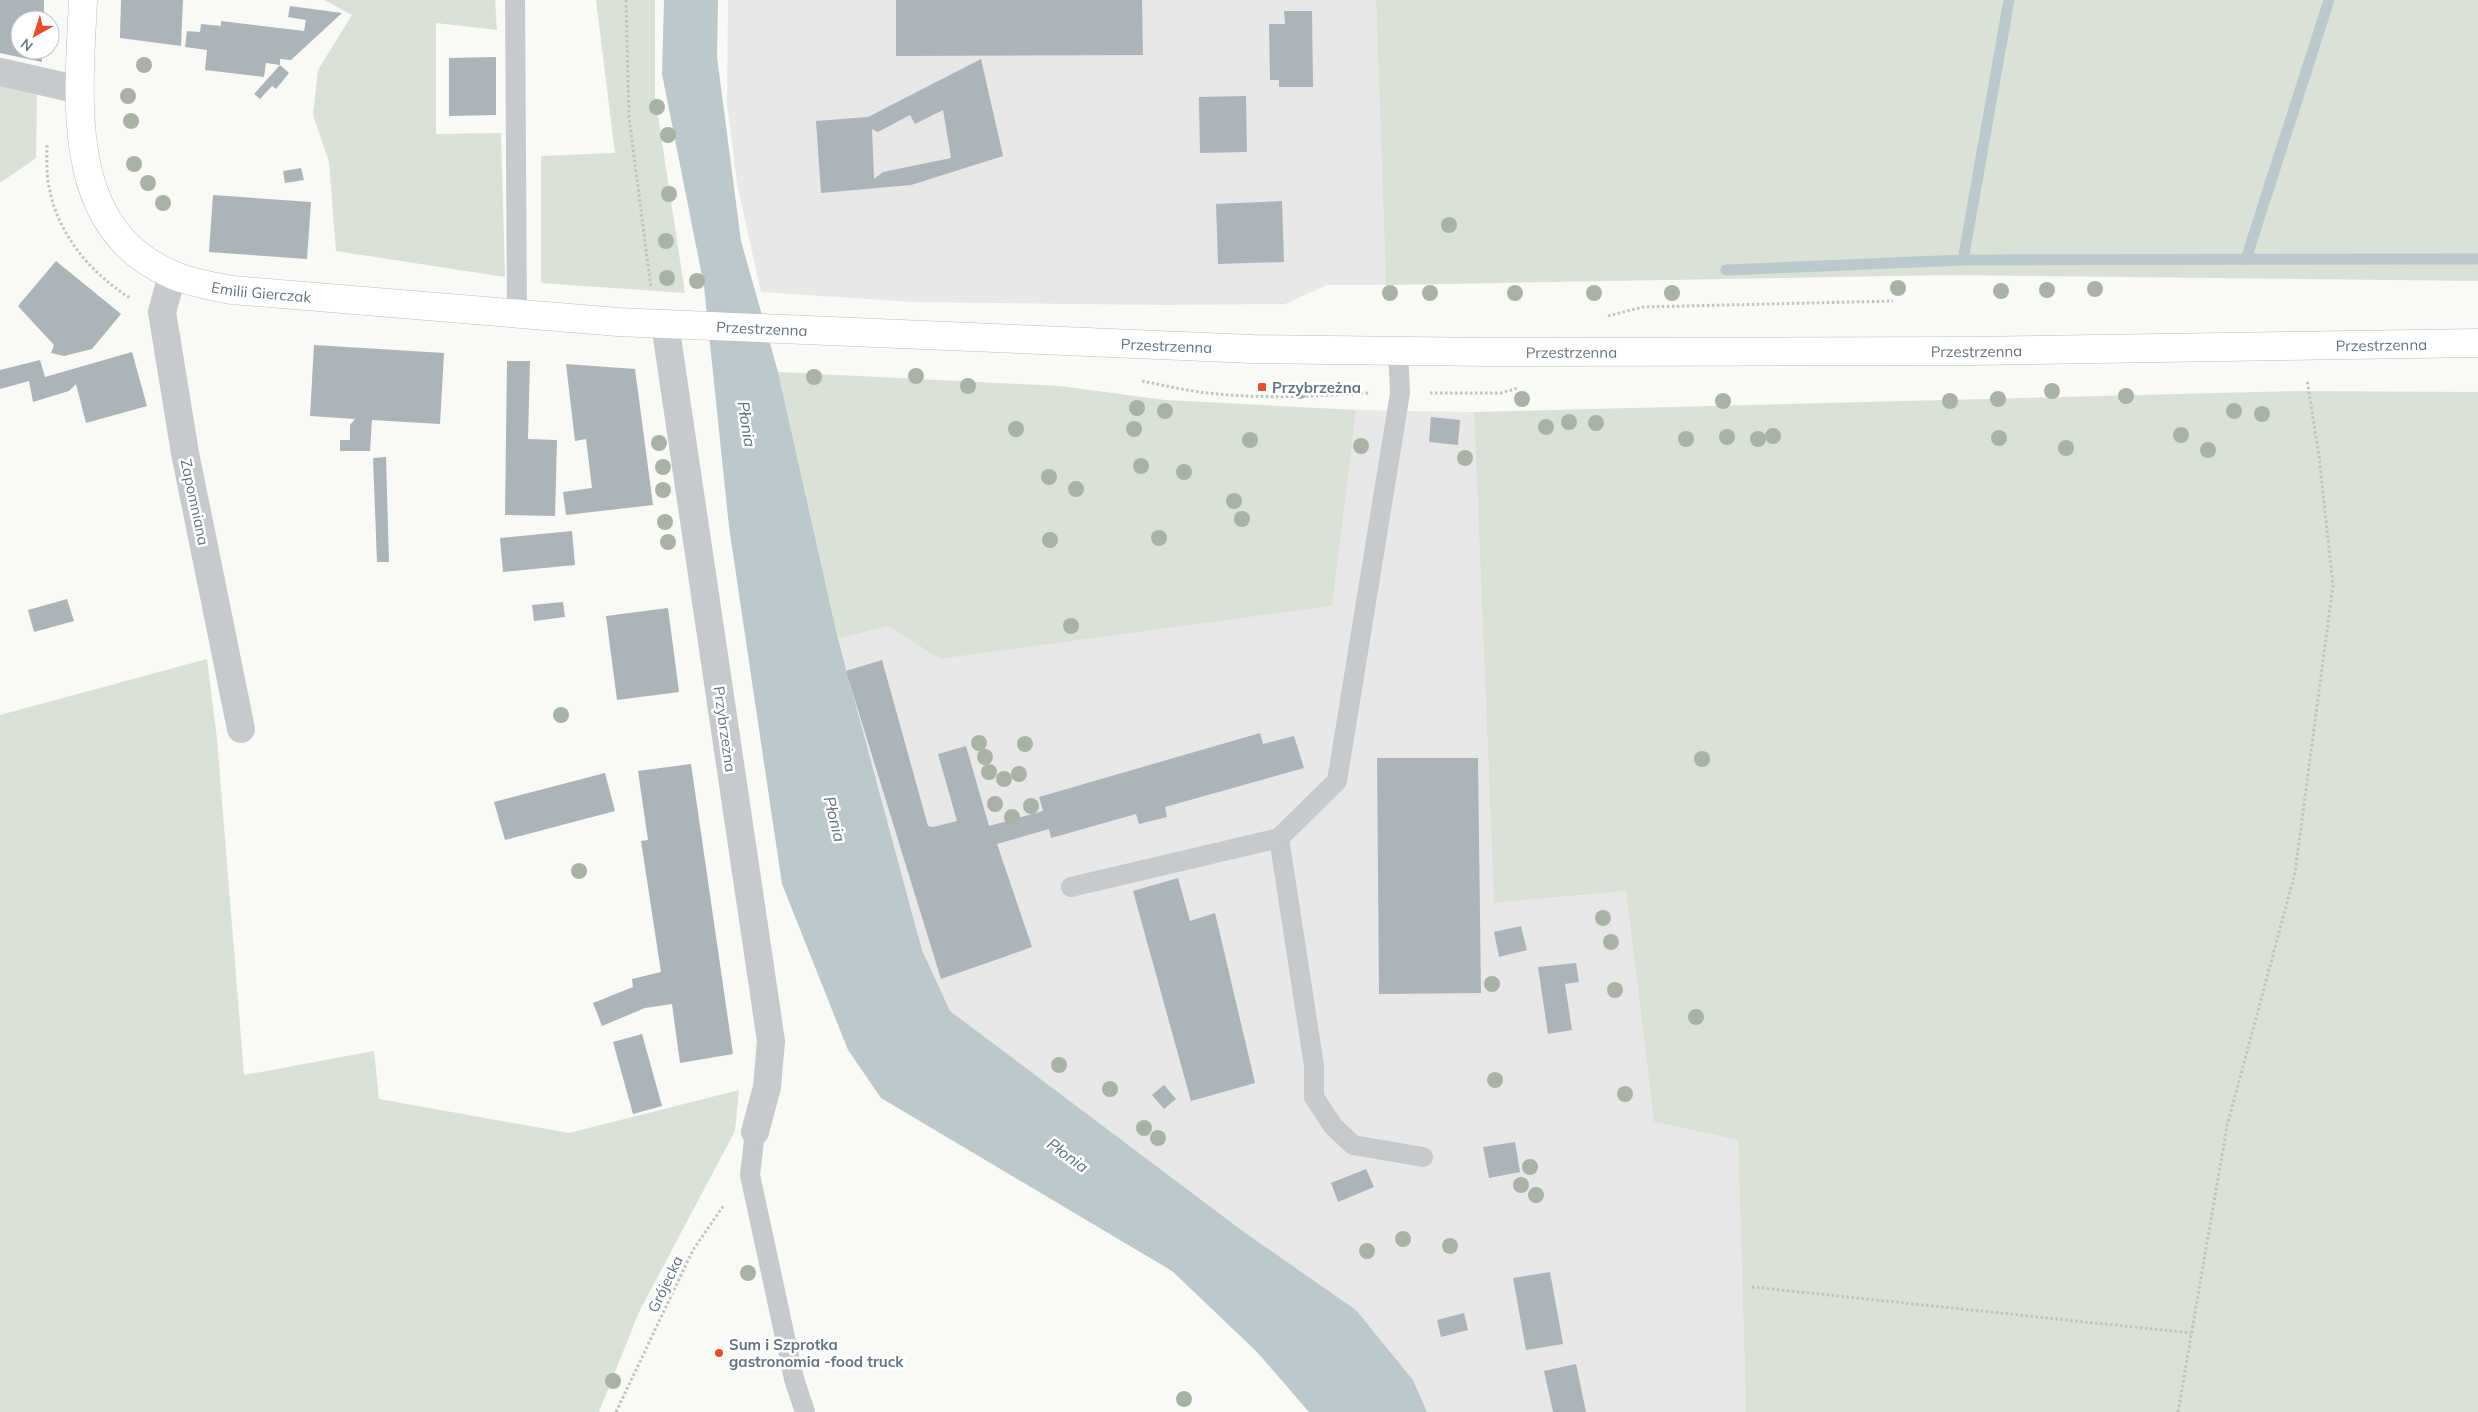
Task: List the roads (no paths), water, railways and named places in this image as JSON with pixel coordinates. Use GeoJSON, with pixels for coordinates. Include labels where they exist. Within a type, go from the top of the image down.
{"type":"FeatureCollection","features":[{"type":"Feature","properties":{"kind":"street","name":"Emilii Gierczak"},"geometry":{"type":"LineString","coordinates":[[84,0],[80,90],[82,148],[94,196],[104,217],[135,252],[172,275],[198,284],[232,290],[517,315],[666,324]]}},
{"type":"Feature","properties":{"kind":"street"},"geometry":{"type":"LineString","coordinates":[[0,72],[80,90]]}},
{"type":"Feature","properties":{"kind":"street","name":"Zapomniana"},"geometry":{"type":"LineString","coordinates":[[172,275],[162,312],[185,453],[242,729]]}},
{"type":"Feature","properties":{"kind":"street","name":"Przestrzenna"},"geometry":{"type":"LineString","coordinates":[[666,324],[1253,349],[1398,351],[1974,351],[2478,343]]}},
{"type":"Feature","properties":{"kind":"street","name":"Przybrzeżna"},"geometry":{"type":"LineString","coordinates":[[666,324],[771,1041],[766,1087],[755,1132]]}},
{"type":"Feature","properties":{"kind":"lane"},"geometry":{"type":"LineString","coordinates":[[515,0],[517,315]]}},
{"type":"Feature","properties":{"kind":"lane"},"geometry":{"type":"LineString","coordinates":[[1070,887],[1278,838],[1337,781],[1400,393],[1398,351]]}},
{"type":"Feature","properties":{"kind":"lane"},"geometry":{"type":"LineString","coordinates":[[1278,838],[1314,1066],[1314,1097],[1333,1126],[1353,1145],[1423,1157]]}},
{"type":"Feature","properties":{"kind":"lane"},"geometry":{"type":"LineString","coordinates":[[755,1132],[750,1175],[794,1379],[805,1412]]}},
{"type":"Feature","properties":{"kind":"water","name":"Płonia"},"geometry":{"type":"Polygon","coordinates":[[[664,0],[718,0],[717,57],[741,241],[778,372],[838,639],[922,950],[950,1011],[1244,1232],[1356,1310],[1413,1380],[1427,1412],[1309,1412],[1257,1352],[1172,1271],[881,1098],[848,1050],[782,884],[729,527],[704,286],[662,74],[664,0]]]}},
{"type":"Feature","properties":{"kind":"waterway"},"geometry":{"type":"LineString","coordinates":[[1963,260],[2009,0]]}},
{"type":"Feature","properties":{"kind":"waterway"},"geometry":{"type":"LineString","coordinates":[[2246,259],[2329,0]]}},
{"type":"Feature","properties":{"kind":"waterway"},"geometry":{"type":"LineString","coordinates":[[1726,270],[1963,260],[2478,259]]}},
{"type":"Feature","properties":{"kind":"place","name":"Przybrzeżna"},"geometry":{"type":"Point","coordinates":[1262,387]}},
{"type":"Feature","properties":{"kind":"place","name":"Sum i Szprotka gastronomia -food truck"},"geometry":{"type":"Point","coordinates":[719,1353]}}]}
